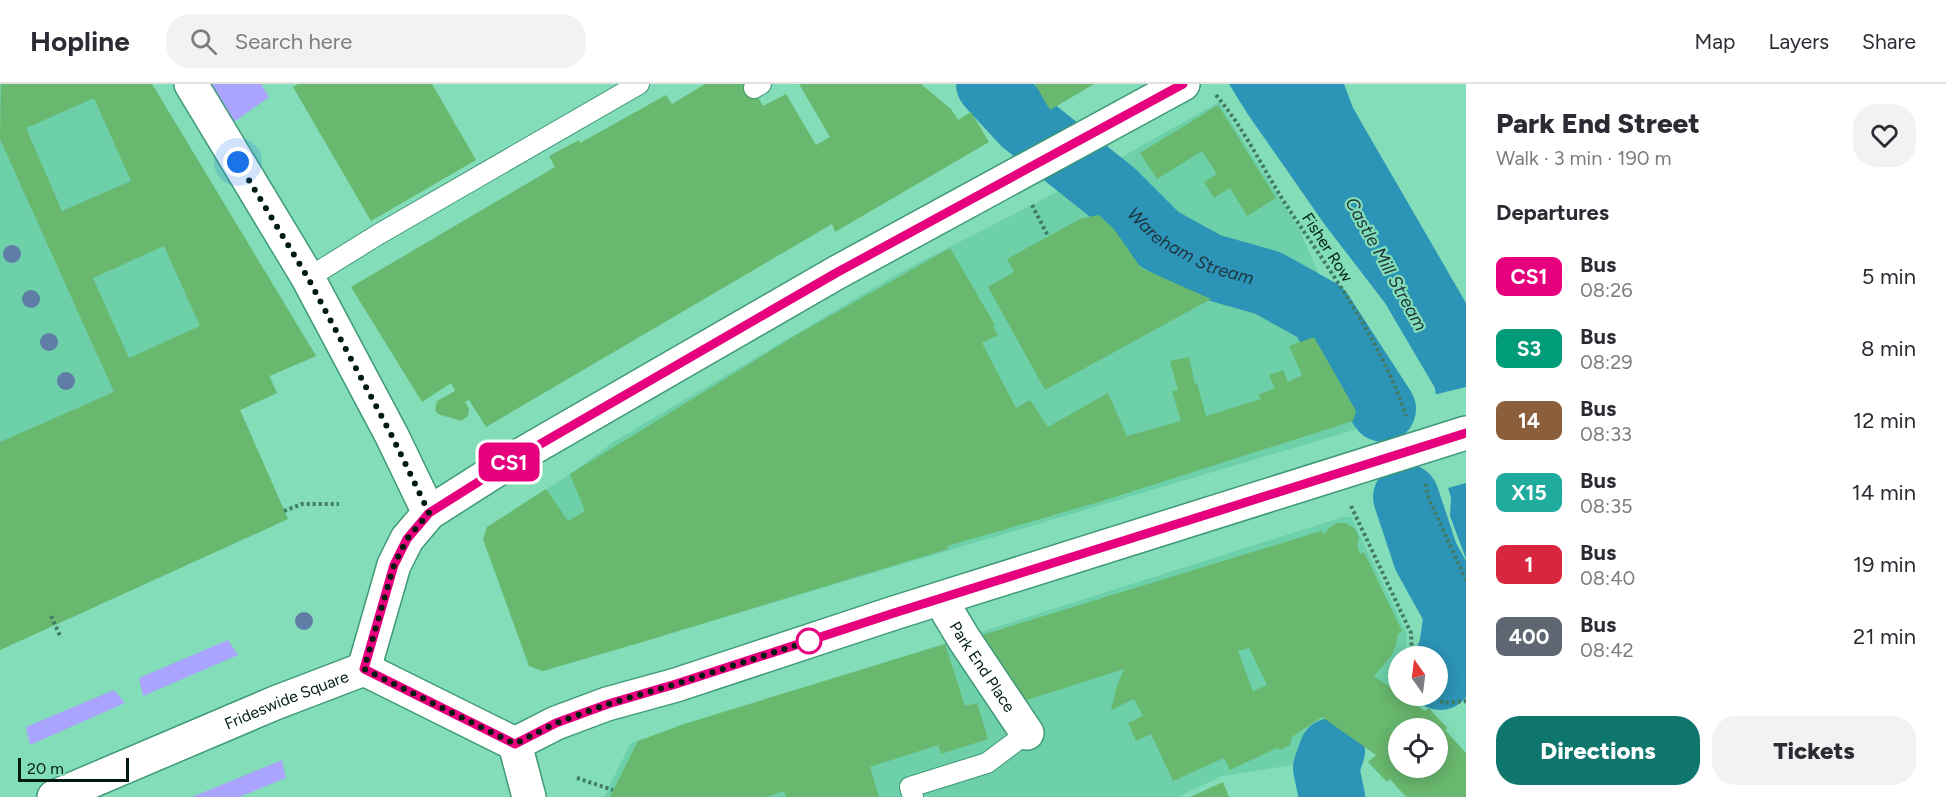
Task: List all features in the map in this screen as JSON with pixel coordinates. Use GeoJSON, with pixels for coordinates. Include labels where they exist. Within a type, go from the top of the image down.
{"type":"FeatureCollection","features":[{"type":"Feature","properties":{"kind":"street"},"geometry":{"type":"LineString","coordinates":[[191,84],[308,278],[392,436],[429,513]]}},
{"type":"Feature","properties":{"kind":"street"},"geometry":{"type":"LineString","coordinates":[[364,669],[394,565],[407,539],[429,513],[459,492],[829,277],[1183,84]]}},
{"type":"Feature","properties":{"kind":"street"},"geometry":{"type":"LineString","coordinates":[[529,797],[515,744],[556,723],[608,704],[687,681],[1466,433]]}},
{"type":"Feature","properties":{"kind":"street","name":"Park End Place"},"geometry":{"type":"LineString","coordinates":[[940,599],[1027,733]]}},
{"type":"Feature","properties":{"kind":"street","name":"Frideswide Square"},"geometry":{"type":"LineString","coordinates":[[54,797],[274,703],[364,669],[515,744]]}},
{"type":"Feature","properties":{"kind":"lane"},"geometry":{"type":"LineString","coordinates":[[308,278],[379,234],[639,84]]}},
{"type":"Feature","properties":{"kind":"lane"},"geometry":{"type":"LineString","coordinates":[[913,797],[910,787],[987,763],[1027,733]]}},
{"type":"Feature","properties":{"kind":"path","name":"Fisher Row"},"geometry":{"type":"LineString","coordinates":[[1217,96],[1230,111],[1268,176],[1358,315],[1384,361],[1406,418]]}},
{"type":"Feature","properties":{"kind":"path"},"geometry":{"type":"LineString","coordinates":[[1029,199],[1048,236]]}},
{"type":"Feature","properties":{"kind":"path"},"geometry":{"type":"LineString","coordinates":[[1337,473],[1411,633],[1412,646]]}},
{"type":"Feature","properties":{"kind":"path"},"geometry":{"type":"LineString","coordinates":[[1424,480],[1429,499],[1466,580]]}},
{"type":"Feature","properties":{"kind":"path"},"geometry":{"type":"LineString","coordinates":[[284,511],[302,504],[339,504]]}},
{"type":"Feature","properties":{"kind":"path"},"geometry":{"type":"LineString","coordinates":[[51,616],[60,638]]}},
{"type":"Feature","properties":{"kind":"path"},"geometry":{"type":"LineString","coordinates":[[1448,703],[1466,701]]}},
{"type":"Feature","properties":{"kind":"path"},"geometry":{"type":"LineString","coordinates":[[577,778],[613,790]]}},
{"type":"Feature","properties":{"kind":"shaded area"},"geometry":{"type":"Polygon","coordinates":[[[0,84],[152,84],[316,356],[270,376],[277,393],[240,410],[288,519],[0,650],[0,84]]]}},
{"type":"Feature","properties":{"kind":"shaded area"},"geometry":{"type":"Polygon","coordinates":[[[209,84],[261,84],[269,97],[234,122],[209,84]]]}},
{"type":"Feature","properties":{"kind":"shaded area"},"geometry":{"type":"Polygon","coordinates":[[[1219,102],[1299,229],[1384,421],[543,671],[529,666],[483,539],[487,527],[569,475],[615,441],[899,273],[1090,175],[1219,102]]]}},
{"type":"Feature","properties":{"kind":"shaded area"},"geometry":{"type":"Polygon","coordinates":[[[1343,517],[1351,517],[1407,634],[1406,646],[1388,646],[1388,706],[1402,706],[1300,764],[1222,776],[1178,797],[604,797],[631,743],[1343,517]]]}},
{"type":"Feature","properties":{"kind":"shaded area"},"geometry":{"type":"Polygon","coordinates":[[[228,640],[238,655],[143,696],[139,678],[228,640]]]}},
{"type":"Feature","properties":{"kind":"shaded area"},"geometry":{"type":"Polygon","coordinates":[[[114,690],[125,703],[30,745],[26,727],[114,690]]]}},
{"type":"Feature","properties":{"kind":"shaded area"},"geometry":{"type":"Polygon","coordinates":[[[282,760],[286,778],[239,797],[192,797],[282,760]]]}},
{"type":"Feature","properties":{"kind":"water"},"geometry":{"type":"Polygon","coordinates":[[[956,84],[1023,84],[1042,109],[1111,163],[1062,190],[997,133],[986,111],[956,84]]]}},
{"type":"Feature","properties":{"kind":"water","name":"Castle Mill Stream"},"geometry":{"type":"Polygon","coordinates":[[[1229,84],[1344,84],[1353,108],[1466,303],[1466,559],[1450,516],[1451,497],[1435,388],[1385,303],[1325,225],[1229,84]]]}},
{"type":"Feature","properties":{"kind":"pier"},"geometry":{"type":"Polygon","coordinates":[[[1048,114],[1111,163],[1062,190],[1004,138],[1048,114]]]}},
{"type":"Feature","properties":{"kind":"pier"},"geometry":{"type":"Polygon","coordinates":[[[1466,387],[1466,483],[1448,488],[1447,494],[1433,395],[1466,387]]]}},
{"type":"Feature","properties":{"kind":"building"},"geometry":{"type":"Polygon","coordinates":[[[1,84],[152,84],[316,356],[269,376],[277,393],[240,410],[288,519],[0,650],[0,442],[114,392],[0,139],[1,84]],[[94,98],[26,128],[62,211],[131,181],[94,98]],[[164,246],[93,278],[129,358],[200,326],[164,246]]]}},
{"type":"Feature","properties":{"kind":"building"},"geometry":{"type":"Polygon","coordinates":[[[298,84],[432,84],[476,160],[371,221],[293,87],[298,84]]]}},
{"type":"Feature","properties":{"kind":"building"},"geometry":{"type":"Polygon","coordinates":[[[705,84],[751,84],[763,106],[786,94],[816,145],[830,137],[799,84],[921,84],[951,109],[958,120],[971,112],[989,142],[835,232],[832,224],[486,427],[469,400],[465,402],[469,409],[468,416],[461,421],[438,414],[435,410],[437,401],[455,391],[451,383],[422,402],[351,287],[555,167],[549,156],[579,140],[580,143],[666,95],[672,104],[705,84]]]}},
{"type":"Feature","properties":{"kind":"building"},"geometry":{"type":"Polygon","coordinates":[[[1035,84],[1094,84],[1050,110],[1035,84]]]}},
{"type":"Feature","properties":{"kind":"building"},"geometry":{"type":"Polygon","coordinates":[[[1218,105],[1276,198],[1247,216],[1230,188],[1214,198],[1204,182],[1217,174],[1202,151],[1157,179],[1140,153],[1218,105]]]}},
{"type":"Feature","properties":{"kind":"building"},"geometry":{"type":"Polygon","coordinates":[[[1099,215],[1114,229],[1141,268],[1211,299],[1045,390],[988,287],[1014,272],[1007,259],[1080,219],[1099,215]]]}},
{"type":"Feature","properties":{"kind":"building"},"geometry":{"type":"Polygon","coordinates":[[[950,248],[995,325],[993,326],[998,335],[982,343],[1016,408],[1030,400],[1048,427],[1108,393],[1127,436],[1181,421],[1172,391],[1178,390],[1170,361],[1189,357],[1206,416],[1261,399],[1258,395],[1275,388],[1269,375],[1283,370],[1288,382],[1302,375],[1289,346],[1314,337],[1356,411],[1353,421],[1099,502],[947,546],[948,549],[639,643],[543,671],[529,666],[483,539],[487,527],[546,489],[568,521],[585,511],[570,474],[798,334],[950,248]]]}},
{"type":"Feature","properties":{"kind":"building"},"geometry":{"type":"Polygon","coordinates":[[[1337,523],[1346,523],[1355,529],[1359,538],[1357,545],[1360,554],[1364,552],[1402,631],[1398,634],[1396,646],[1388,646],[1388,660],[1374,676],[1388,686],[1388,706],[1418,706],[1425,711],[1429,708],[1438,718],[1388,718],[1388,778],[1448,778],[1448,733],[1466,753],[1466,797],[1406,797],[1390,779],[1387,782],[1368,762],[1376,755],[1322,717],[1292,737],[1290,745],[1281,750],[1277,748],[1230,770],[1224,758],[1173,781],[1151,734],[1136,741],[1128,723],[1143,716],[1134,699],[1111,710],[1117,685],[1124,669],[1024,701],[982,635],[1321,531],[1324,535],[1337,523]],[[1249,648],[1238,651],[1253,691],[1267,685],[1249,648]]]}},
{"type":"Feature","properties":{"kind":"building"},"geometry":{"type":"Polygon","coordinates":[[[945,644],[965,706],[977,703],[988,739],[941,754],[938,745],[870,767],[879,797],[786,797],[784,791],[766,797],[610,797],[638,741],[684,724],[945,644]]]}},
{"type":"Feature","properties":{"kind":"building"},"geometry":{"type":"Polygon","coordinates":[[[1223,782],[1229,797],[1190,797],[1223,782]]]}},
{"type":"Feature","properties":{"kind":"waterway","name":"Wareham Stream"},"geometry":{"type":"LineString","coordinates":[[989,84],[1025,123],[1113,193],[1159,239],[1208,266],[1268,283],[1320,312],[1383,409]]}},
{"type":"Feature","properties":{"kind":"waterway","name":"Wareham Stream"},"geometry":{"type":"LineString","coordinates":[[1406,497],[1426,557],[1457,613]]}},
{"type":"Feature","properties":{"kind":"waterway","name":"Wareham Stream"},"geometry":{"type":"LineString","coordinates":[[1448,658],[1452,649],[1457,613],[1466,607]]}},
{"type":"Feature","properties":{"kind":"waterway","name":"Wareham Stream"},"geometry":{"type":"LineString","coordinates":[[1332,751],[1326,768],[1332,797]]}},
{"type":"Feature","properties":{"kind":"bus line","name":"CS1"},"geometry":{"type":"LineString","coordinates":[[1183,84],[836,273],[518,457],[429,513],[407,539],[394,565],[364,669],[515,744],[556,723],[608,704],[1466,433]]}},
{"type":"Feature","properties":{"kind":"route"},"geometry":{"type":"LineString","coordinates":[[238,162],[308,278],[392,436],[429,513],[407,539],[394,565],[364,669],[515,744],[556,723],[608,704],[809,641]]}}]}
